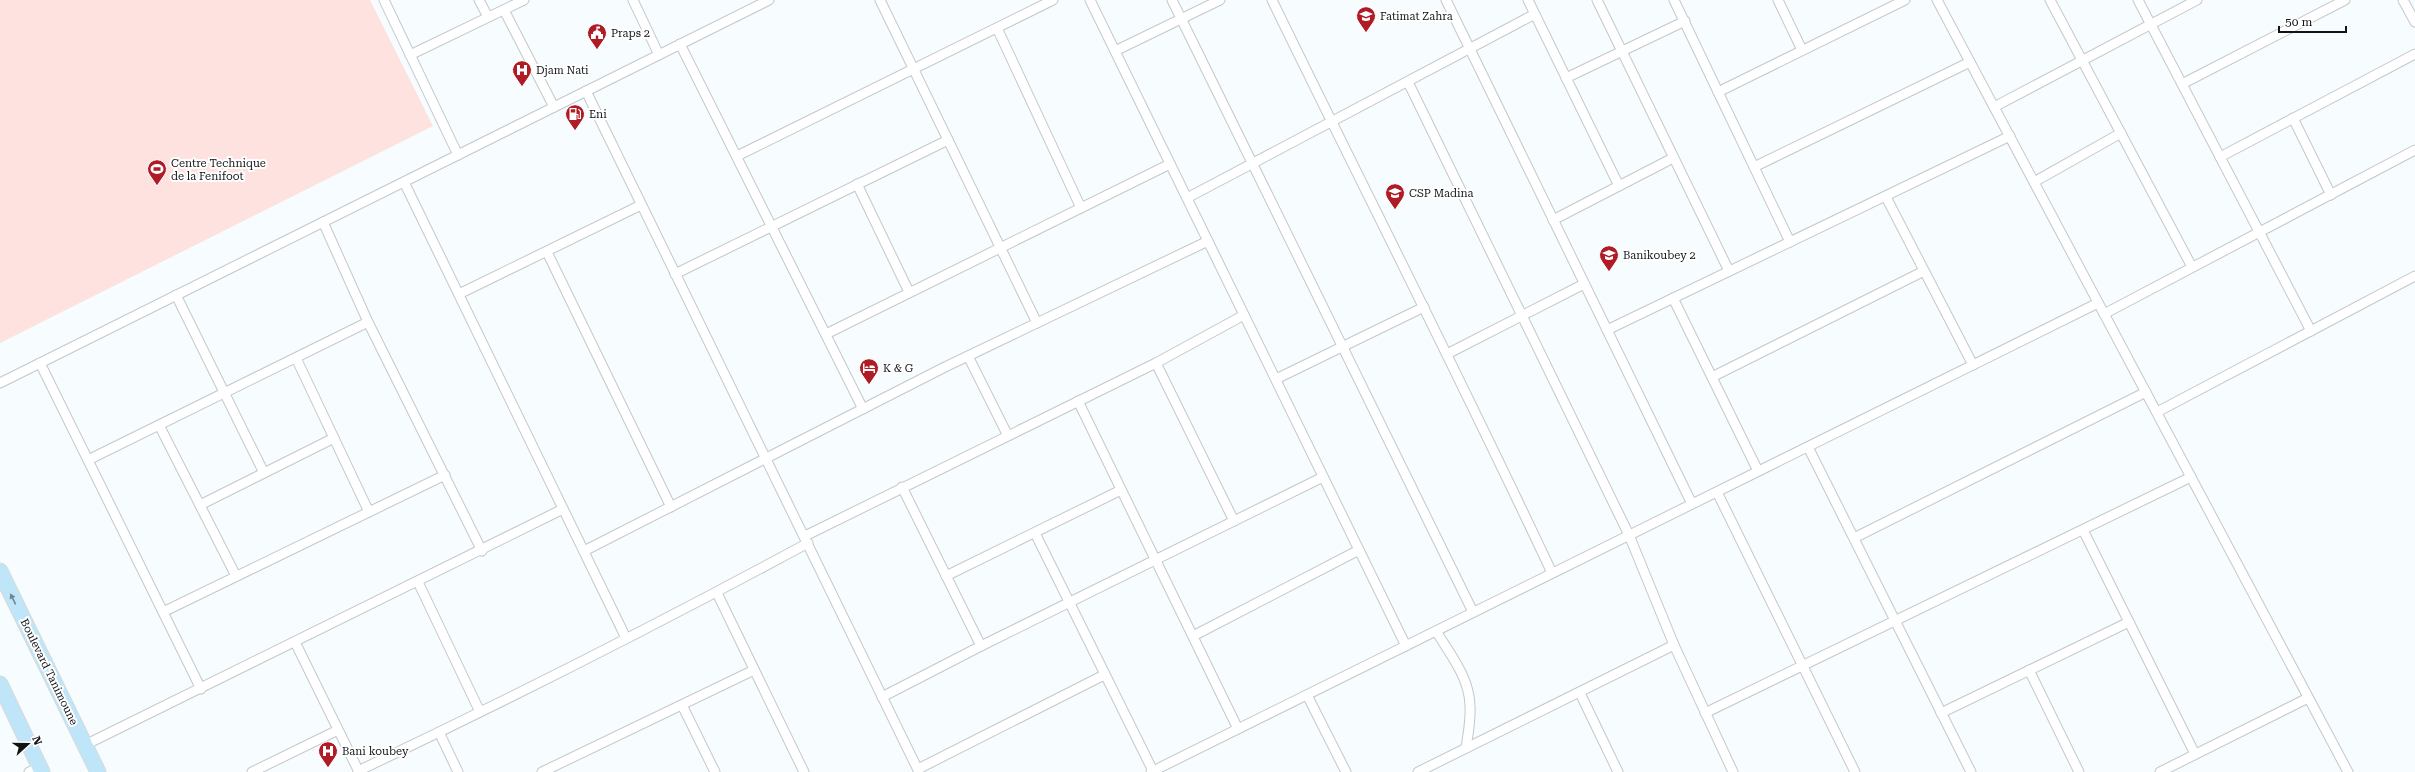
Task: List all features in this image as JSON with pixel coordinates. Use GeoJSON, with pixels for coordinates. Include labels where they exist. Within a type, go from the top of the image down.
{"type":"FeatureCollection","features":[{"type":"Feature","properties":{"kind":"main road","name":"Boulevard Tanimoune"},"geometry":{"type":"LineString","coordinates":[[0,571],[98,772]]}},
{"type":"Feature","properties":{"kind":"main road"},"geometry":{"type":"LineString","coordinates":[[1,689],[37,770]]}},
{"type":"Feature","properties":{"kind":"street"},"geometry":{"type":"LineString","coordinates":[[384,0],[458,155]]}},
{"type":"Feature","properties":{"kind":"street"},"geometry":{"type":"LineString","coordinates":[[480,0],[488,18]]}},
{"type":"Feature","properties":{"kind":"street"},"geometry":{"type":"LineString","coordinates":[[410,55],[524,0]]}},
{"type":"Feature","properties":{"kind":"street"},"geometry":{"type":"LineString","coordinates":[[633,0],[659,55]]}},
{"type":"Feature","properties":{"kind":"street"},"geometry":{"type":"LineString","coordinates":[[0,383],[769,0]]}},
{"type":"Feature","properties":{"kind":"street"},"geometry":{"type":"LineString","coordinates":[[880,0],[914,68],[999,248],[1037,323]]}},
{"type":"Feature","properties":{"kind":"street"},"geometry":{"type":"LineString","coordinates":[[737,156],[1053,0]]}},
{"type":"Feature","properties":{"kind":"street"},"geometry":{"type":"LineString","coordinates":[[1090,0],[1406,646]]}},
{"type":"Feature","properties":{"kind":"street"},"geometry":{"type":"LineString","coordinates":[[1172,0],[1473,612]]}},
{"type":"Feature","properties":{"kind":"street"},"geometry":{"type":"LineString","coordinates":[[1115,51],[1220,0]]}},
{"type":"Feature","properties":{"kind":"street"},"geometry":{"type":"LineString","coordinates":[[1272,0],[1447,354],[1552,573]]}},
{"type":"Feature","properties":{"kind":"street"},"geometry":{"type":"LineString","coordinates":[[1446,0],[1692,504]]}},
{"type":"Feature","properties":{"kind":"street"},"geometry":{"type":"LineString","coordinates":[[1528,0],[1619,186]]}},
{"type":"Feature","properties":{"kind":"street"},"geometry":{"type":"LineString","coordinates":[[1596,0],[1729,271]]}},
{"type":"Feature","properties":{"kind":"street"},"geometry":{"type":"LineString","coordinates":[[1674,0],[1790,242]]}},
{"type":"Feature","properties":{"kind":"street"},"geometry":{"type":"LineString","coordinates":[[1778,0],[1802,50]]}},
{"type":"Feature","properties":{"kind":"street"},"geometry":{"type":"LineString","coordinates":[[1718,92],[1905,0]]}},
{"type":"Feature","properties":{"kind":"street"},"geometry":{"type":"LineString","coordinates":[[1937,0],[2348,772]]}},
{"type":"Feature","properties":{"kind":"street"},"geometry":{"type":"LineString","coordinates":[[2050,0],[2192,267]]}},
{"type":"Feature","properties":{"kind":"street"},"geometry":{"type":"LineString","coordinates":[[2138,0],[2311,331]]}},
{"type":"Feature","properties":{"kind":"street"},"geometry":{"type":"LineString","coordinates":[[1994,107],[2198,0]]}},
{"type":"Feature","properties":{"kind":"street"},"geometry":{"type":"LineString","coordinates":[[2182,84],[2345,0]]}},
{"type":"Feature","properties":{"kind":"street"},"geometry":{"type":"LineString","coordinates":[[2403,0],[2415,22]]}},
{"type":"Feature","properties":{"kind":"street"},"geometry":{"type":"LineString","coordinates":[[504,10],[554,107]]}},
{"type":"Feature","properties":{"kind":"street"},"geometry":{"type":"LineString","coordinates":[[1187,198],[1535,14]]}},
{"type":"Feature","properties":{"kind":"street"},"geometry":{"type":"LineString","coordinates":[[1566,78],[1685,21]]}},
{"type":"Feature","properties":{"kind":"street"},"geometry":{"type":"LineString","coordinates":[[997,28],[1081,208]]}},
{"type":"Feature","properties":{"kind":"street"},"geometry":{"type":"LineString","coordinates":[[680,44],[863,409]]}},
{"type":"Feature","properties":{"kind":"street"},"geometry":{"type":"LineString","coordinates":[[2220,157],[2415,54]]}},
{"type":"Feature","properties":{"kind":"street"},"geometry":{"type":"LineString","coordinates":[[1754,167],[1970,62]]}},
{"type":"Feature","properties":{"kind":"street"},"geometry":{"type":"LineString","coordinates":[[1408,82],[1629,535],[1674,645],[1733,772]]}},
{"type":"Feature","properties":{"kind":"street"},"geometry":{"type":"LineString","coordinates":[[586,91],[807,540],[918,771],[1104,675]]}},
{"type":"Feature","properties":{"kind":"street"},"geometry":{"type":"LineString","coordinates":[[2293,118],[2331,195]]}},
{"type":"Feature","properties":{"kind":"street"},"geometry":{"type":"LineString","coordinates":[[2034,182],[2121,133]]}},
{"type":"Feature","properties":{"kind":"street"},"geometry":{"type":"LineString","coordinates":[[1607,330],[2010,136]]}},
{"type":"Feature","properties":{"kind":"street"},"geometry":{"type":"LineString","coordinates":[[675,274],[948,140]]}},
{"type":"Feature","properties":{"kind":"street"},"geometry":{"type":"LineString","coordinates":[[2104,314],[2259,232],[2414,153]]}},
{"type":"Feature","properties":{"kind":"street"},"geometry":{"type":"LineString","coordinates":[[1553,220],[1673,158]]}},
{"type":"Feature","properties":{"kind":"street"},"geometry":{"type":"LineString","coordinates":[[826,334],[1170,164]]}},
{"type":"Feature","properties":{"kind":"street"},"geometry":{"type":"LineString","coordinates":[[404,182],[626,638]]}},
{"type":"Feature","properties":{"kind":"street"},"geometry":{"type":"LineString","coordinates":[[857,184],[909,292]]}},
{"type":"Feature","properties":{"kind":"street"},"geometry":{"type":"LineString","coordinates":[[1886,197],[1973,365]]}},
{"type":"Feature","properties":{"kind":"street"},"geometry":{"type":"LineString","coordinates":[[459,294],[642,205]]}},
{"type":"Feature","properties":{"kind":"street"},"geometry":{"type":"LineString","coordinates":[[322,222],[368,322],[482,550]]}},
{"type":"Feature","properties":{"kind":"street"},"geometry":{"type":"LineString","coordinates":[[584,551],[766,457],[968,356],[1208,241]]}},
{"type":"Feature","properties":{"kind":"street"},"geometry":{"type":"LineString","coordinates":[[547,252],[671,507]]}},
{"type":"Feature","properties":{"kind":"street"},"geometry":{"type":"LineString","coordinates":[[1712,377],[1924,271]]}},
{"type":"Feature","properties":{"kind":"street"},"geometry":{"type":"LineString","coordinates":[[2157,412],[2415,276]]}},
{"type":"Feature","properties":{"kind":"street"},"geometry":{"type":"LineString","coordinates":[[1447,354],[1584,284]]}},
{"type":"Feature","properties":{"kind":"street"},"geometry":{"type":"LineString","coordinates":[[176,295],[264,473]]}},
{"type":"Feature","properties":{"kind":"street"},"geometry":{"type":"LineString","coordinates":[[1674,298],[1758,471]]}},
{"type":"Feature","properties":{"kind":"street"},"geometry":{"type":"LineString","coordinates":[[1035,533],[1152,771],[2098,303]]}},
{"type":"Feature","properties":{"kind":"street"},"geometry":{"type":"LineString","coordinates":[[1276,379],[1424,307]]}},
{"type":"Feature","properties":{"kind":"street"},"geometry":{"type":"LineString","coordinates":[[295,642],[358,771],[480,712],[717,593],[807,540],[902,487],[1007,434],[1156,363],[1244,315]]}},
{"type":"Feature","properties":{"kind":"street"},"geometry":{"type":"LineString","coordinates":[[88,460],[368,322]]}},
{"type":"Feature","properties":{"kind":"street"},"geometry":{"type":"LineString","coordinates":[[968,356],[1007,434]]}},
{"type":"Feature","properties":{"kind":"street"},"geometry":{"type":"LineString","coordinates":[[296,358],[370,512]]}},
{"type":"Feature","properties":{"kind":"street"},"geometry":{"type":"LineString","coordinates":[[40,363],[201,689]]}},
{"type":"Feature","properties":{"kind":"street"},"geometry":{"type":"LineString","coordinates":[[1156,363],[1234,521]]}},
{"type":"Feature","properties":{"kind":"street"},"geometry":{"type":"LineString","coordinates":[[1854,538],[2146,392]]}},
{"type":"Feature","properties":{"kind":"street"},"geometry":{"type":"LineString","coordinates":[[1078,401],[1238,729]]}},
{"type":"Feature","properties":{"kind":"street"},"geometry":{"type":"LineString","coordinates":[[159,425],[236,576]]}},
{"type":"Feature","properties":{"kind":"street"},"geometry":{"type":"LineString","coordinates":[[200,505],[334,438]]}},
{"type":"Feature","properties":{"kind":"street"},"geometry":{"type":"LineString","coordinates":[[1808,447],[1971,772]]}},
{"type":"Feature","properties":{"kind":"street"},"geometry":{"type":"LineString","coordinates":[[163,612],[445,474]]}},
{"type":"Feature","properties":{"kind":"street"},"geometry":{"type":"LineString","coordinates":[[882,697],[981,646],[1324,477]]}},
{"type":"Feature","properties":{"kind":"street"},"geometry":{"type":"LineString","coordinates":[[1705,713],[2191,477]]}},
{"type":"Feature","properties":{"kind":"street"},"geometry":{"type":"LineString","coordinates":[[902,487],[981,646]]}},
{"type":"Feature","properties":{"kind":"street"},"geometry":{"type":"LineString","coordinates":[[946,576],[1121,490]]}},
{"type":"Feature","properties":{"kind":"street"},"geometry":{"type":"LineString","coordinates":[[1717,492],[1856,772]]}},
{"type":"Feature","properties":{"kind":"street"},"geometry":{"type":"LineString","coordinates":[[85,745],[563,510]]}},
{"type":"Feature","properties":{"kind":"street"},"geometry":{"type":"LineString","coordinates":[[2083,530],[2195,754]]}},
{"type":"Feature","properties":{"kind":"street"},"geometry":{"type":"LineString","coordinates":[[1193,636],[1359,550]]}},
{"type":"Feature","properties":{"kind":"street"},"geometry":{"type":"LineString","coordinates":[[418,582],[480,712]]}},
{"type":"Feature","properties":{"kind":"street"},"geometry":{"type":"LineString","coordinates":[[717,593],[804,772]]}},
{"type":"Feature","properties":{"kind":"street"},"geometry":{"type":"LineString","coordinates":[[1941,713],[2129,622]]}},
{"type":"Feature","properties":{"kind":"street"},"geometry":{"type":"LineString","coordinates":[[1436,631],[1464,677],[1468,690],[1470,706],[1466,748]]}},
{"type":"Feature","properties":{"kind":"street"},"geometry":{"type":"LineString","coordinates":[[1418,772],[1580,693],[1674,645]]}},
{"type":"Feature","properties":{"kind":"street"},"geometry":{"type":"LineString","coordinates":[[546,771],[754,670]]}},
{"type":"Feature","properties":{"kind":"street"},"geometry":{"type":"LineString","coordinates":[[2029,670],[2078,772]]}},
{"type":"Feature","properties":{"kind":"street"},"geometry":{"type":"LineString","coordinates":[[1580,693],[1618,772]]}},
{"type":"Feature","properties":{"kind":"street"},"geometry":{"type":"LineString","coordinates":[[1307,695],[1346,772]]}},
{"type":"Feature","properties":{"kind":"street"},"geometry":{"type":"LineString","coordinates":[[2160,772],[2308,698]]}},
{"type":"Feature","properties":{"kind":"street"},"geometry":{"type":"LineString","coordinates":[[682,705],[715,772]]}},
{"type":"Feature","properties":{"kind":"street"},"geometry":{"type":"LineString","coordinates":[[252,772],[338,730]]}},
{"type":"Feature","properties":{"kind":"street"},"geometry":{"type":"LineString","coordinates":[[439,732],[458,772]]}},
{"type":"Feature","properties":{"kind":"shaded area","name":"Centre Technique de la Fenifoot"},"geometry":{"type":"Polygon","coordinates":[[[0,0],[370,0],[433,126],[0,343],[0,0]]]}},
{"type":"Feature","properties":{"kind":"place","name":"Fatimat Zahra"},"geometry":{"type":"Point","coordinates":[1366,33]}},
{"type":"Feature","properties":{"kind":"place","name":"Praps 2"},"geometry":{"type":"Point","coordinates":[597,50]}},
{"type":"Feature","properties":{"kind":"place","name":"Djam Nati"},"geometry":{"type":"Point","coordinates":[522,87]}},
{"type":"Feature","properties":{"kind":"place","name":"Eni"},"geometry":{"type":"Point","coordinates":[575,131]}},
{"type":"Feature","properties":{"kind":"place","name":"Centre Technique de la Fenifoot"},"geometry":{"type":"Point","coordinates":[157,186]}},
{"type":"Feature","properties":{"kind":"place","name":"CSP Madina"},"geometry":{"type":"Point","coordinates":[1395,210]}},
{"type":"Feature","properties":{"kind":"place","name":"Banikoubey 2"},"geometry":{"type":"Point","coordinates":[1609,272]}},
{"type":"Feature","properties":{"kind":"place","name":"K & G"},"geometry":{"type":"Point","coordinates":[869,385]}},
{"type":"Feature","properties":{"kind":"place","name":"Bani koubey"},"geometry":{"type":"Point","coordinates":[328,768]}}]}
